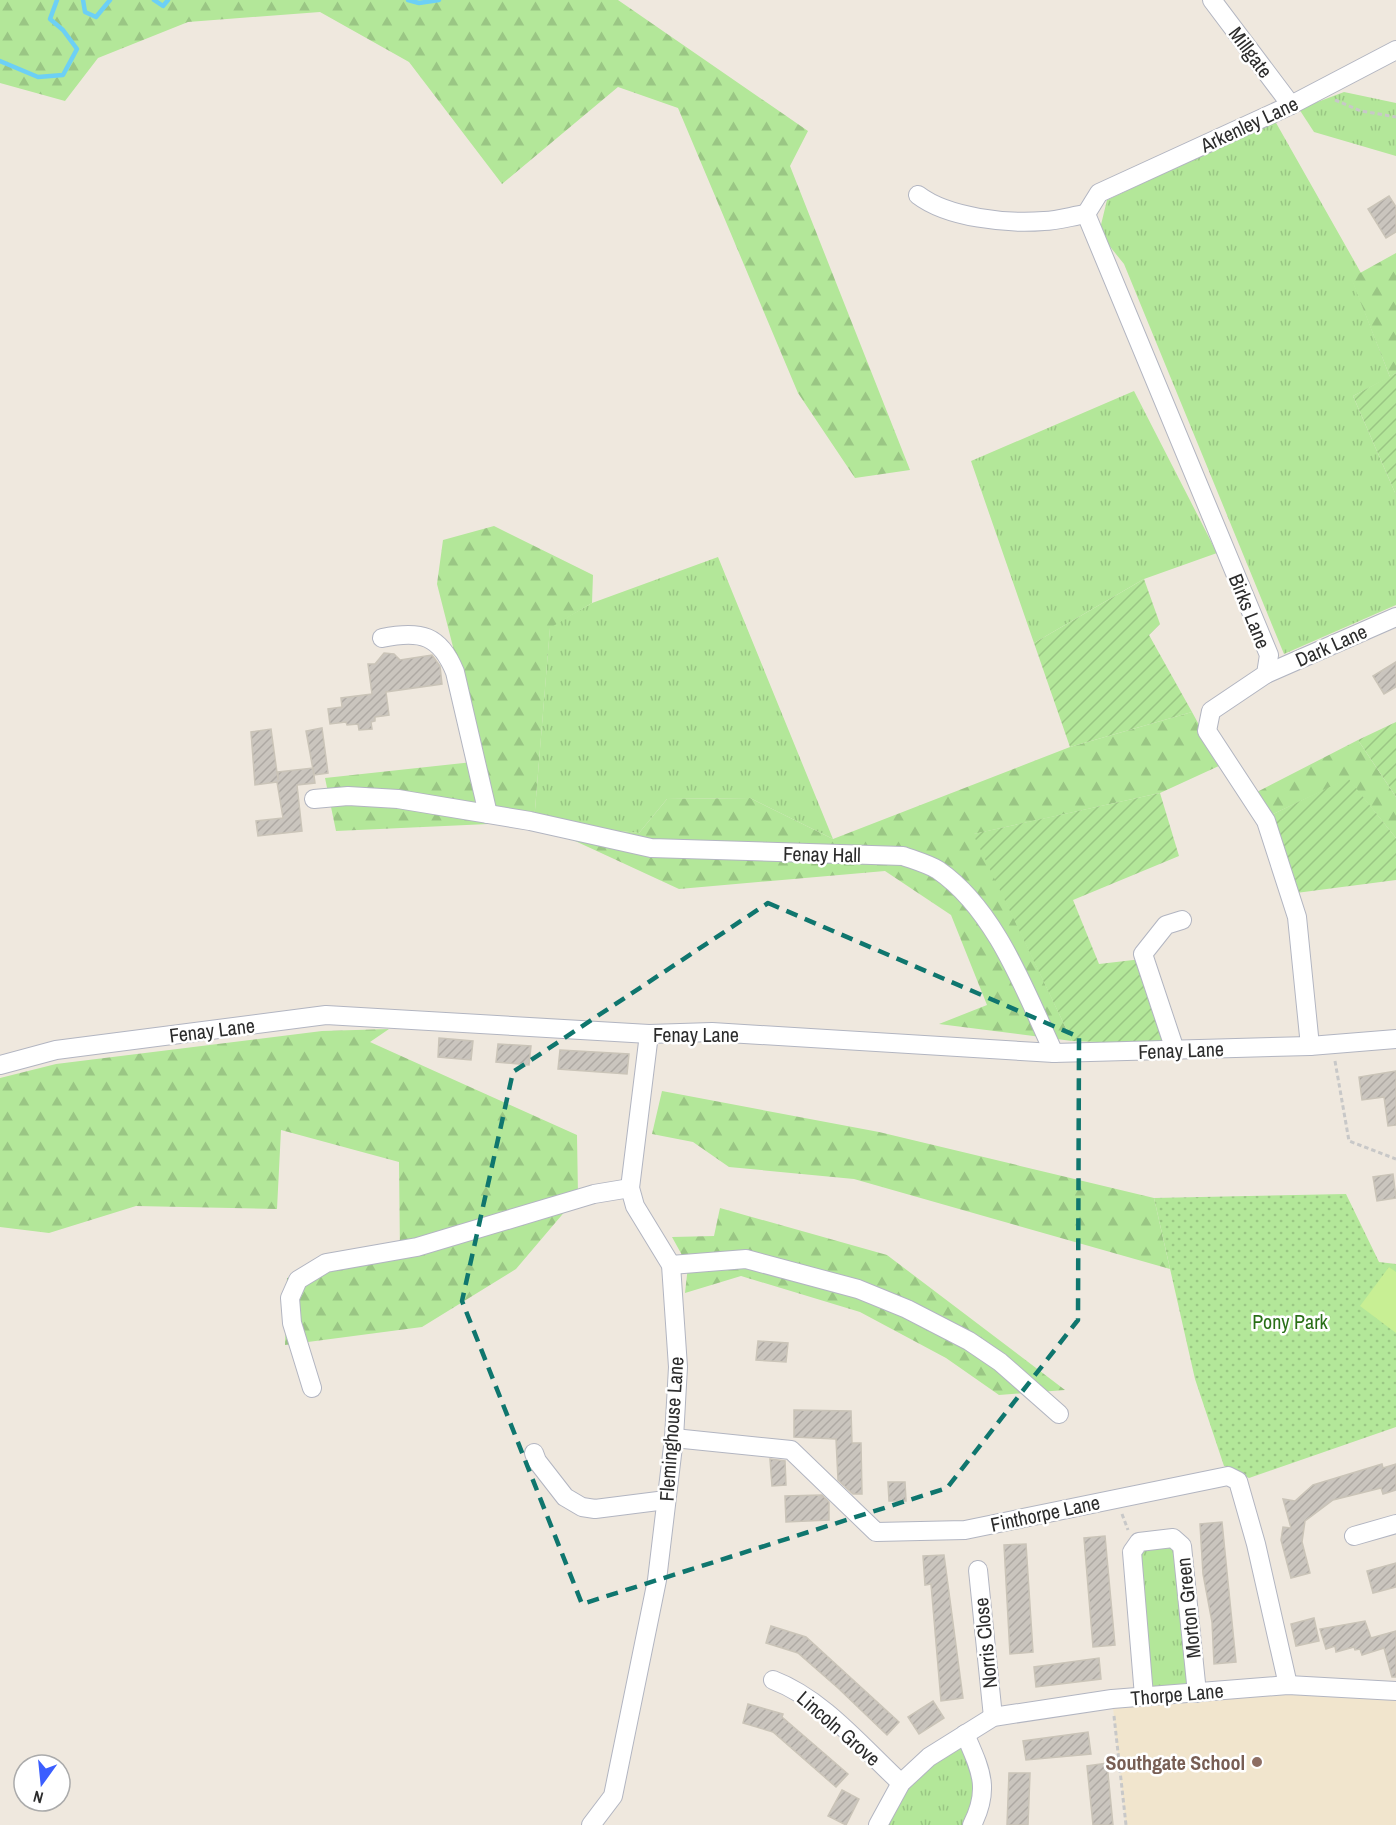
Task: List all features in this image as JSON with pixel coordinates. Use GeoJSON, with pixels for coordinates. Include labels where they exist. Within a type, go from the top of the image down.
{"type":"FeatureCollection","features":[{"type":"Feature","properties":{"kind":"street","name":"Millgate"},"geometry":{"type":"LineString","coordinates":[[1212,0],[1291,105]]}},
{"type":"Feature","properties":{"kind":"street","name":"Arkenley Lane"},"geometry":{"type":"LineString","coordinates":[[1086,214],[1099,193],[1291,105],[1396,50]]}},
{"type":"Feature","properties":{"kind":"street"},"geometry":{"type":"LineString","coordinates":[[918,195],[951,211],[1004,221],[1046,221],[1086,214]]}},
{"type":"Feature","properties":{"kind":"street","name":"Birks Lane"},"geometry":{"type":"LineString","coordinates":[[1086,214],[1269,655],[1266,674],[1211,711],[1207,731],[1266,821],[1270,832],[1297,917],[1310,1046]]}},
{"type":"Feature","properties":{"kind":"street","name":"Dark Lane"},"geometry":{"type":"LineString","coordinates":[[1266,674],[1396,616]]}},
{"type":"Feature","properties":{"kind":"street"},"geometry":{"type":"LineString","coordinates":[[382,638],[412,634],[436,642],[446,651],[455,672],[488,814]]}},
{"type":"Feature","properties":{"kind":"street","name":"Fenay Hall"},"geometry":{"type":"LineString","coordinates":[[314,799],[348,796],[398,799],[488,814],[651,848],[903,856],[937,870],[966,896],[1008,953],[1054,1053]]}},
{"type":"Feature","properties":{"kind":"street"},"geometry":{"type":"LineString","coordinates":[[1175,1050],[1143,954],[1166,925],[1182,920]]}},
{"type":"Feature","properties":{"kind":"street","name":"Fenay Lane"},"geometry":{"type":"LineString","coordinates":[[0,1065],[56,1050],[326,1015],[649,1034],[712,1032],[1054,1053],[1310,1046],[1396,1039]]}},
{"type":"Feature","properties":{"kind":"street","name":"Fleminghouse Lane"},"geometry":{"type":"LineString","coordinates":[[591,1825],[614,1796],[657,1580],[674,1438],[678,1367],[671,1265],[635,1206],[630,1188],[649,1034]]}},
{"type":"Feature","properties":{"kind":"street"},"geometry":{"type":"LineString","coordinates":[[312,1388],[292,1323],[290,1298],[298,1280],[326,1263],[417,1247],[594,1194],[630,1188]]}},
{"type":"Feature","properties":{"kind":"street"},"geometry":{"type":"LineString","coordinates":[[671,1265],[746,1258],[858,1289],[908,1309],[969,1341],[1000,1362],[1059,1414]]}},
{"type":"Feature","properties":{"kind":"street","name":"Finthorpe Lane"},"geometry":{"type":"LineString","coordinates":[[674,1438],[791,1450],[876,1532],[965,1530],[1228,1476],[1238,1481],[1256,1544],[1288,1685]]}},
{"type":"Feature","properties":{"kind":"street"},"geometry":{"type":"LineString","coordinates":[[534,1453],[537,1461],[566,1497],[582,1507],[595,1509],[666,1500]]}},
{"type":"Feature","properties":{"kind":"street"},"geometry":{"type":"LineString","coordinates":[[1354,1536],[1396,1524]]}},
{"type":"Feature","properties":{"kind":"street","name":"Morton Green"},"geometry":{"type":"LineString","coordinates":[[1132,1552],[1139,1542],[1173,1538],[1182,1546],[1197,1693]]}},
{"type":"Feature","properties":{"kind":"street"},"geometry":{"type":"LineString","coordinates":[[1132,1552],[1144,1696]]}},
{"type":"Feature","properties":{"kind":"street","name":"Norris Close"},"geometry":{"type":"LineString","coordinates":[[978,1570],[993,1717]]}},
{"type":"Feature","properties":{"kind":"street","name":"Lincoln Grove"},"geometry":{"type":"LineString","coordinates":[[773,1680],[794,1688],[815,1703],[901,1783]]}},
{"type":"Feature","properties":{"kind":"street","name":"Thorpe Lane"},"geometry":{"type":"LineString","coordinates":[[878,1825],[901,1783],[929,1757],[993,1717],[1144,1696],[1288,1685],[1396,1691]]}},
{"type":"Feature","properties":{"kind":"street"},"geometry":{"type":"LineString","coordinates":[[964,1734],[982,1773],[983,1793],[972,1825]]}},
{"type":"Feature","properties":{"kind":"path"},"geometry":{"type":"LineString","coordinates":[[1314,93],[1361,111],[1396,117]]}},
{"type":"Feature","properties":{"kind":"path"},"geometry":{"type":"LineString","coordinates":[[1332,1045],[1349,1141],[1396,1159]]}},
{"type":"Feature","properties":{"kind":"path"},"geometry":{"type":"LineString","coordinates":[[1117,1499],[1127,1526],[1132,1552]]}},
{"type":"Feature","properties":{"kind":"path"},"geometry":{"type":"LineString","coordinates":[[1112,1700],[1126,1825]]}},
{"type":"Feature","properties":{"kind":"highlighted area"},"geometry":{"type":"Polygon","coordinates":[[[768,903],[1079,1037],[1078,1320],[947,1488],[582,1604],[462,1301],[513,1072],[768,903]]]}},
{"type":"Feature","properties":{"kind":"shaded area","name":"Southgate School"},"geometry":{"type":"Polygon","coordinates":[[[1396,1691],[1396,1825],[1126,1825],[1112,1699],[1396,1691]]]}},
{"type":"Feature","properties":{"kind":"green space"},"geometry":{"type":"Polygon","coordinates":[[[0,0],[618,0],[808,131],[790,166],[910,470],[855,478],[798,393],[678,108],[618,87],[502,184],[409,62],[320,12],[188,22],[98,58],[65,101],[0,83],[0,0]]]}},
{"type":"Feature","properties":{"kind":"green space"},"geometry":{"type":"Polygon","coordinates":[[[1344,92],[1396,103],[1396,156],[1314,132],[1299,109],[1344,92]]]}},
{"type":"Feature","properties":{"kind":"green space"},"geometry":{"type":"Polygon","coordinates":[[[1275,121],[1361,273],[1352,279],[1390,377],[1353,396],[1396,495],[1396,605],[1284,654],[1124,264],[1099,233],[1107,200],[1275,121]]]}},
{"type":"Feature","properties":{"kind":"green space"},"geometry":{"type":"Polygon","coordinates":[[[1396,253],[1396,373],[1390,377],[1351,278],[1396,253]]]}},
{"type":"Feature","properties":{"kind":"green space"},"geometry":{"type":"Polygon","coordinates":[[[1396,373],[1396,495],[1353,396],[1396,373]]]}},
{"type":"Feature","properties":{"kind":"green space"},"geometry":{"type":"Polygon","coordinates":[[[1134,391],[1217,553],[1144,579],[1034,643],[971,461],[1134,391]]]}},
{"type":"Feature","properties":{"kind":"green space"},"geometry":{"type":"Polygon","coordinates":[[[494,526],[593,575],[592,603],[550,628],[534,822],[336,831],[325,778],[482,761],[437,584],[443,540],[494,526]]]}},
{"type":"Feature","properties":{"kind":"green space"},"geometry":{"type":"Polygon","coordinates":[[[718,557],[833,839],[750,798],[667,799],[639,833],[534,822],[550,627],[592,603],[718,557]]]}},
{"type":"Feature","properties":{"kind":"green space"},"geometry":{"type":"Polygon","coordinates":[[[1144,579],[1160,624],[1149,635],[1192,712],[1070,747],[1034,643],[1144,579]]]}},
{"type":"Feature","properties":{"kind":"green space"},"geometry":{"type":"Polygon","coordinates":[[[1192,712],[1221,765],[1160,793],[974,834],[1072,1041],[939,1024],[987,1005],[951,915],[885,871],[679,889],[534,822],[639,833],[667,799],[750,798],[833,839],[1070,747],[1192,712]]]}},
{"type":"Feature","properties":{"kind":"green space"},"geometry":{"type":"Polygon","coordinates":[[[1396,722],[1396,797],[1358,740],[1396,722]]]}},
{"type":"Feature","properties":{"kind":"green space"},"geometry":{"type":"Polygon","coordinates":[[[1358,740],[1396,797],[1396,838],[1348,779],[1271,815],[1257,792],[1358,740]]]}},
{"type":"Feature","properties":{"kind":"green space"},"geometry":{"type":"Polygon","coordinates":[[[1348,778],[1396,838],[1396,880],[1296,893],[1271,815],[1348,778]]]}},
{"type":"Feature","properties":{"kind":"green space"},"geometry":{"type":"Polygon","coordinates":[[[1160,793],[1179,856],[1073,900],[1099,964],[1142,959],[1174,1045],[1072,1041],[973,834],[1160,793]]]}},
{"type":"Feature","properties":{"kind":"green space"},"geometry":{"type":"Polygon","coordinates":[[[389,1029],[370,1042],[577,1135],[578,1196],[516,1269],[422,1327],[285,1345],[287,1278],[400,1256],[399,1162],[281,1130],[277,1209],[136,1206],[49,1233],[0,1227],[0,1078],[56,1064],[322,1031],[389,1029]]]}},
{"type":"Feature","properties":{"kind":"green space"},"geometry":{"type":"Polygon","coordinates":[[[662,1091],[879,1132],[1154,1198],[1170,1269],[854,1179],[729,1167],[693,1142],[652,1134],[662,1091]]]}},
{"type":"Feature","properties":{"kind":"green space","name":"Pony Park"},"geometry":{"type":"Polygon","coordinates":[[[1346,1194],[1379,1262],[1396,1264],[1396,1427],[1249,1478],[1224,1466],[1195,1379],[1154,1198],[1346,1194]]]}},
{"type":"Feature","properties":{"kind":"green space"},"geometry":{"type":"Polygon","coordinates":[[[720,1208],[887,1255],[1065,1390],[999,1395],[946,1358],[860,1312],[741,1276],[685,1293],[688,1266],[672,1237],[714,1236],[720,1208]]]}},
{"type":"Feature","properties":{"kind":"green space"},"geometry":{"type":"Polygon","coordinates":[[[1389,1267],[1396,1272],[1396,1333],[1360,1306],[1389,1267]]]}},
{"type":"Feature","properties":{"kind":"green space"},"geometry":{"type":"Polygon","coordinates":[[[1173,1538],[1197,1693],[1144,1696],[1139,1542],[1173,1538]]]}},
{"type":"Feature","properties":{"kind":"green space"},"geometry":{"type":"Polygon","coordinates":[[[965,1734],[982,1773],[972,1825],[878,1825],[901,1783],[965,1734]]]}},
{"type":"Feature","properties":{"kind":"building"},"geometry":{"type":"Polygon","coordinates":[[[1389,196],[1396,207],[1396,232],[1386,238],[1368,209],[1389,196]]]}},
{"type":"Feature","properties":{"kind":"building"},"geometry":{"type":"Polygon","coordinates":[[[384,653],[394,654],[400,660],[432,655],[440,666],[442,684],[386,692],[389,715],[375,717],[375,721],[371,722],[372,729],[359,730],[358,724],[347,725],[346,722],[330,724],[328,709],[342,707],[341,698],[372,694],[368,664],[375,664],[384,653]]]}},
{"type":"Feature","properties":{"kind":"building"},"geometry":{"type":"Polygon","coordinates":[[[1396,662],[1396,687],[1384,694],[1373,676],[1396,662]]]}},
{"type":"Feature","properties":{"kind":"building"},"geometry":{"type":"Polygon","coordinates":[[[322,728],[328,773],[314,775],[306,731],[322,728]]]}},
{"type":"Feature","properties":{"kind":"building"},"geometry":{"type":"Polygon","coordinates":[[[271,729],[278,780],[278,772],[313,768],[315,783],[297,785],[302,831],[258,836],[256,821],[283,818],[277,782],[255,785],[251,732],[271,729]]]}},
{"type":"Feature","properties":{"kind":"building"},"geometry":{"type":"Polygon","coordinates":[[[439,1038],[473,1041],[471,1060],[438,1057],[439,1038]]]}},
{"type":"Feature","properties":{"kind":"building"},"geometry":{"type":"Polygon","coordinates":[[[498,1044],[531,1046],[529,1065],[496,1062],[498,1044]]]}},
{"type":"Feature","properties":{"kind":"building"},"geometry":{"type":"Polygon","coordinates":[[[560,1050],[629,1054],[627,1074],[558,1069],[560,1050]]]}},
{"type":"Feature","properties":{"kind":"building"},"geometry":{"type":"Polygon","coordinates":[[[1396,1071],[1396,1125],[1388,1126],[1384,1097],[1362,1100],[1359,1077],[1396,1071]]]}},
{"type":"Feature","properties":{"kind":"building"},"geometry":{"type":"Polygon","coordinates":[[[1393,1174],[1396,1198],[1377,1201],[1373,1177],[1393,1174]]]}},
{"type":"Feature","properties":{"kind":"building"},"geometry":{"type":"Polygon","coordinates":[[[758,1341],[788,1343],[786,1362],[756,1360],[758,1341]]]}},
{"type":"Feature","properties":{"kind":"building"},"geometry":{"type":"Polygon","coordinates":[[[794,1410],[851,1411],[852,1443],[861,1443],[862,1494],[853,1494],[838,1480],[836,1439],[794,1437],[794,1410]]]}},
{"type":"Feature","properties":{"kind":"building"},"geometry":{"type":"Polygon","coordinates":[[[770,1459],[785,1461],[786,1485],[772,1486],[770,1459]]]}},
{"type":"Feature","properties":{"kind":"building"},"geometry":{"type":"Polygon","coordinates":[[[1382,1464],[1383,1468],[1396,1464],[1396,1490],[1383,1494],[1381,1488],[1333,1500],[1305,1521],[1302,1542],[1310,1573],[1291,1578],[1281,1540],[1283,1527],[1291,1528],[1283,1499],[1295,1501],[1313,1485],[1382,1464]]]}},
{"type":"Feature","properties":{"kind":"building"},"geometry":{"type":"Polygon","coordinates":[[[888,1482],[905,1482],[906,1501],[889,1501],[888,1482]]]}},
{"type":"Feature","properties":{"kind":"building"},"geometry":{"type":"Polygon","coordinates":[[[822,1495],[829,1502],[829,1520],[786,1522],[785,1496],[822,1495]]]}},
{"type":"Feature","properties":{"kind":"building"},"geometry":{"type":"Polygon","coordinates":[[[1222,1522],[1236,1662],[1214,1664],[1212,1622],[1203,1574],[1200,1524],[1222,1522]]]}},
{"type":"Feature","properties":{"kind":"building"},"geometry":{"type":"Polygon","coordinates":[[[1105,1536],[1115,1645],[1093,1647],[1084,1538],[1105,1536]]]}},
{"type":"Feature","properties":{"kind":"building"},"geometry":{"type":"Polygon","coordinates":[[[1026,1544],[1033,1652],[1010,1654],[1004,1545],[1026,1544]]]}},
{"type":"Feature","properties":{"kind":"building"},"geometry":{"type":"Polygon","coordinates":[[[944,1555],[963,1698],[941,1701],[931,1584],[925,1585],[923,1556],[944,1555]]]}},
{"type":"Feature","properties":{"kind":"building"},"geometry":{"type":"Polygon","coordinates":[[[1396,1563],[1396,1587],[1373,1593],[1367,1571],[1396,1563]]]}},
{"type":"Feature","properties":{"kind":"building"},"geometry":{"type":"Polygon","coordinates":[[[1314,1618],[1319,1641],[1296,1646],[1291,1624],[1314,1618]]]}},
{"type":"Feature","properties":{"kind":"building"},"geometry":{"type":"Polygon","coordinates":[[[1365,1621],[1371,1638],[1396,1631],[1396,1677],[1392,1677],[1384,1648],[1362,1655],[1360,1649],[1355,1650],[1354,1647],[1336,1652],[1335,1646],[1326,1649],[1320,1629],[1365,1621]]]}},
{"type":"Feature","properties":{"kind":"building"},"geometry":{"type":"Polygon","coordinates":[[[771,1626],[806,1637],[899,1722],[887,1735],[798,1653],[766,1643],[771,1626]]]}},
{"type":"Feature","properties":{"kind":"building"},"geometry":{"type":"Polygon","coordinates":[[[1099,1658],[1101,1679],[1036,1687],[1034,1667],[1099,1658]]]}},
{"type":"Feature","properties":{"kind":"building"},"geometry":{"type":"Polygon","coordinates":[[[933,1701],[944,1718],[919,1734],[908,1717],[933,1701]]]}},
{"type":"Feature","properties":{"kind":"building"},"geometry":{"type":"Polygon","coordinates":[[[748,1704],[783,1714],[782,1717],[848,1774],[836,1787],[773,1732],[743,1723],[748,1704]]]}},
{"type":"Feature","properties":{"kind":"building"},"geometry":{"type":"Polygon","coordinates":[[[1088,1732],[1091,1754],[1026,1760],[1023,1741],[1088,1732]]]}},
{"type":"Feature","properties":{"kind":"building"},"geometry":{"type":"Polygon","coordinates":[[[1107,1763],[1113,1825],[1093,1825],[1087,1766],[1107,1763]]]}},
{"type":"Feature","properties":{"kind":"building"},"geometry":{"type":"Polygon","coordinates":[[[1009,1773],[1030,1773],[1028,1825],[1007,1825],[1009,1773]]]}},
{"type":"Feature","properties":{"kind":"building"},"geometry":{"type":"Polygon","coordinates":[[[842,1790],[859,1799],[846,1825],[828,1816],[842,1790]]]}},
{"type":"Feature","properties":{"kind":"waterway"},"geometry":{"type":"LineString","coordinates":[[0,61],[38,77],[63,75],[77,49],[63,30],[50,19],[57,0]]}},
{"type":"Feature","properties":{"kind":"waterway"},"geometry":{"type":"LineString","coordinates":[[83,0],[85,12],[96,17],[110,0]]}},
{"type":"Feature","properties":{"kind":"waterway"},"geometry":{"type":"LineString","coordinates":[[154,0],[163,6],[168,0]]}},
{"type":"Feature","properties":{"kind":"waterway"},"geometry":{"type":"LineString","coordinates":[[408,0],[419,3],[439,0]]}},
{"type":"Feature","properties":{"kind":"place","name":"Southgate School"},"geometry":{"type":"Point","coordinates":[1257,1762]}}]}
